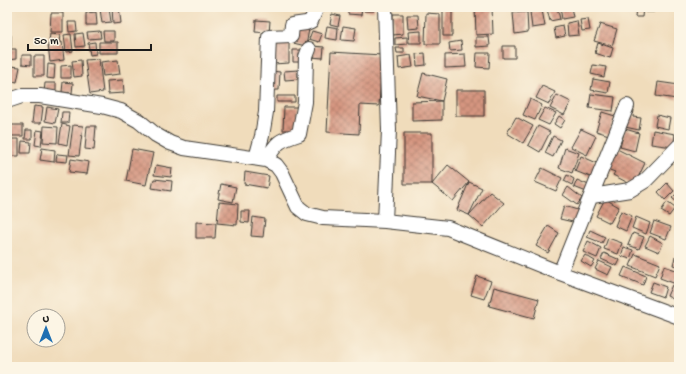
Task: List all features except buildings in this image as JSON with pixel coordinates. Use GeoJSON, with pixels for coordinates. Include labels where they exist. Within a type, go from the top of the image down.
{"type":"FeatureCollection","features":[{"type":"Feature","properties":{"kind":"street"},"geometry":{"type":"LineString","coordinates":[[261,159],[262,136],[266,112],[269,37],[290,36],[292,25],[306,24],[311,21],[317,7]]}},
{"type":"Feature","properties":{"kind":"street"},"geometry":{"type":"LineString","coordinates":[[385,7],[389,130],[385,221]]}},
{"type":"Feature","properties":{"kind":"street"},"geometry":{"type":"LineString","coordinates":[[261,159],[282,140],[299,134],[305,102],[306,63],[308,49]]}},
{"type":"Feature","properties":{"kind":"street"},"geometry":{"type":"LineString","coordinates":[[7,101],[22,96],[40,96],[102,106],[122,111],[139,121],[156,135],[170,143],[184,148],[261,159],[276,165],[282,173],[298,207],[307,214],[323,218],[385,221],[448,228],[560,273],[679,317]]}},
{"type":"Feature","properties":{"kind":"street"},"geometry":{"type":"LineString","coordinates":[[560,273],[627,106]]}},
{"type":"Feature","properties":{"kind":"street"},"geometry":{"type":"LineString","coordinates":[[592,196],[630,190],[645,181],[679,146]]}}]}
